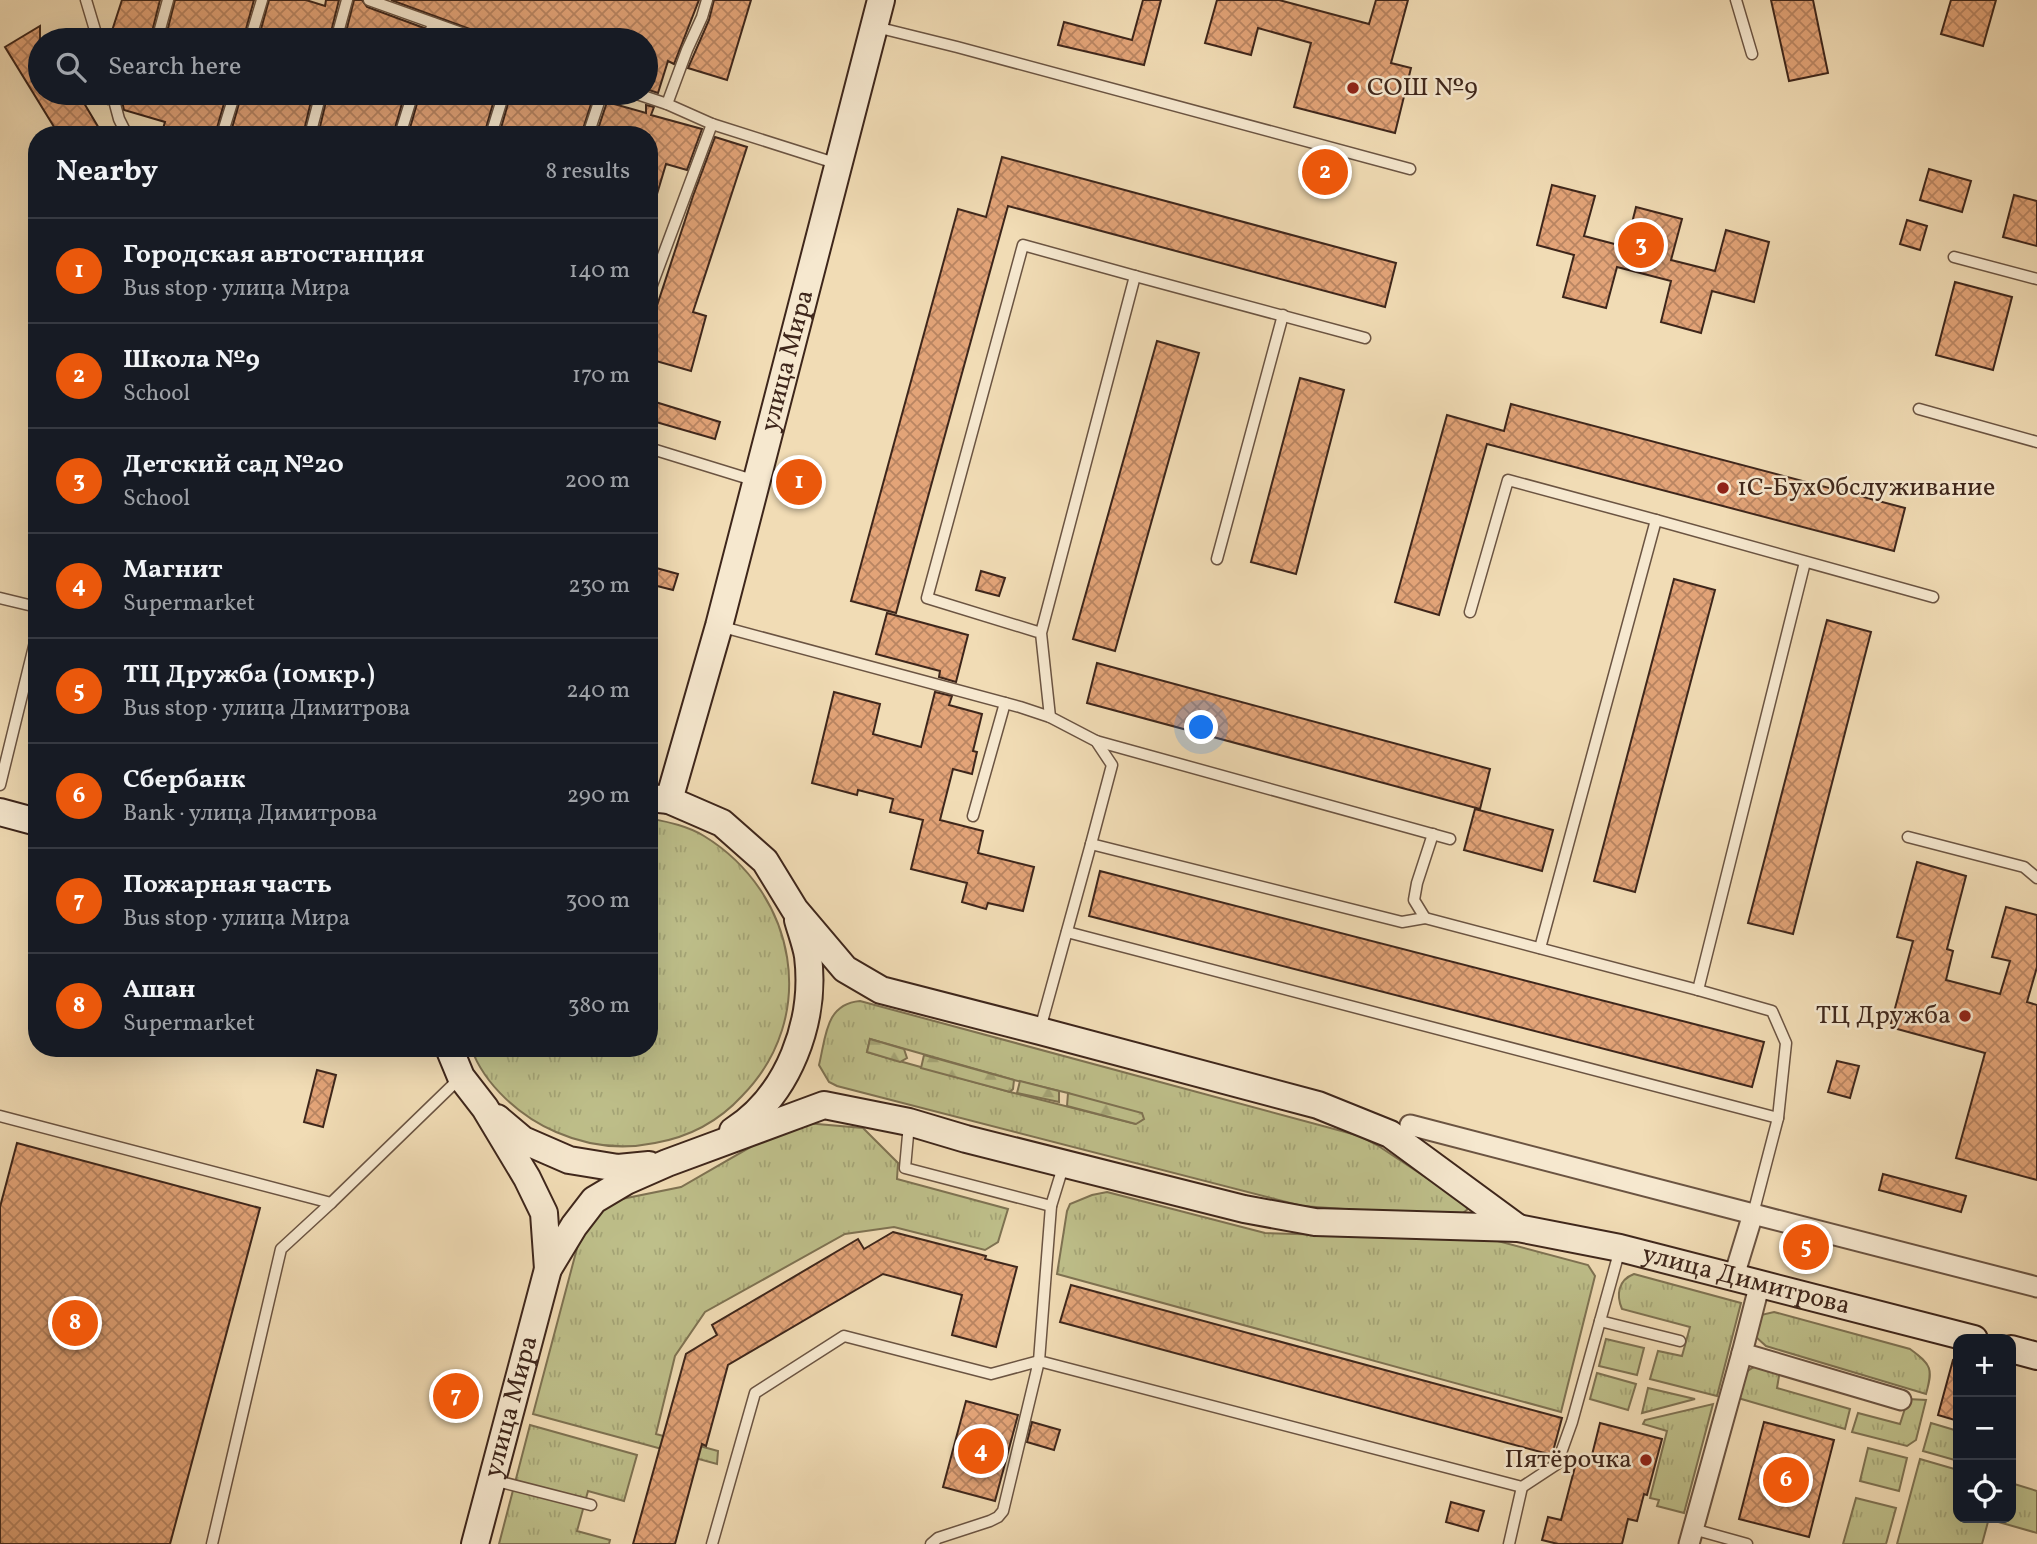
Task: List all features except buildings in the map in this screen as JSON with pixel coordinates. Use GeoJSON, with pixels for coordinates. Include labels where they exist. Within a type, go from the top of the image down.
{"type":"FeatureCollection","features":[{"type":"Feature","properties":{"kind":"main road","name":"улица Мира"},"geometry":{"type":"LineString","coordinates":[[658,790],[719,626],[881,0]]}},
{"type":"Feature","properties":{"kind":"main road"},"geometry":{"type":"LineString","coordinates":[[658,796],[722,823],[765,861],[795,910],[845,969],[881,990],[1318,1105],[1390,1134],[1518,1227]]}},
{"type":"Feature","properties":{"kind":"main road"},"geometry":{"type":"LineString","coordinates":[[0,812],[28,820]]}},
{"type":"Feature","properties":{"kind":"main road"},"geometry":{"type":"LineString","coordinates":[[705,1149],[744,1124],[768,1098],[776,1089],[798,1048],[809,1002],[808,955],[795,910]]}},
{"type":"Feature","properties":{"kind":"main road"},"geometry":{"type":"LineString","coordinates":[[453,1057],[461,1077],[485,1108],[527,1178],[544,1213],[548,1269]]}},
{"type":"Feature","properties":{"kind":"main road"},"geometry":{"type":"LineString","coordinates":[[548,1269],[574,1226],[594,1200],[626,1181],[667,1163],[824,1105],[909,1122],[1244,1209],[1315,1222],[1518,1227]]}},
{"type":"Feature","properties":{"kind":"main road"},"geometry":{"type":"LineString","coordinates":[[485,1108],[523,1140],[569,1160],[618,1168],[667,1163]]}},
{"type":"Feature","properties":{"kind":"main road","name":"улица Димитрова"},"geometry":{"type":"LineString","coordinates":[[1518,1227],[1620,1248],[1955,1334]]}},
{"type":"Feature","properties":{"kind":"main road","name":"улица Мира"},"geometry":{"type":"LineString","coordinates":[[475,1544],[548,1269]]}},
{"type":"Feature","properties":{"kind":"main road"},"geometry":{"type":"LineString","coordinates":[[2016,1350],[2037,1356]]}},
{"type":"Feature","properties":{"kind":"street"},"geometry":{"type":"LineString","coordinates":[[1410,1125],[2037,1287]]}},
{"type":"Feature","properties":{"kind":"street"},"geometry":{"type":"LineString","coordinates":[[1734,1276],[1753,1214]]}},
{"type":"Feature","properties":{"kind":"street"},"geometry":{"type":"LineString","coordinates":[[1691,1537],[1760,1283]]}},
{"type":"Feature","properties":{"kind":"street"},"geometry":{"type":"LineString","coordinates":[[1742,1353],[1901,1401]]}},
{"type":"Feature","properties":{"kind":"lane"},"geometry":{"type":"LineString","coordinates":[[86,0],[94,28]]}},
{"type":"Feature","properties":{"kind":"lane"},"geometry":{"type":"LineString","coordinates":[[160,28],[168,0]]}},
{"type":"Feature","properties":{"kind":"lane"},"geometry":{"type":"LineString","coordinates":[[254,28],[262,0]]}},
{"type":"Feature","properties":{"kind":"lane"},"geometry":{"type":"LineString","coordinates":[[339,28],[347,0]]}},
{"type":"Feature","properties":{"kind":"lane"},"geometry":{"type":"LineString","coordinates":[[369,0],[447,28]]}},
{"type":"Feature","properties":{"kind":"lane"},"geometry":{"type":"LineString","coordinates":[[667,104],[707,0]]}},
{"type":"Feature","properties":{"kind":"lane"},"geometry":{"type":"LineString","coordinates":[[1737,0],[1752,54]]}},
{"type":"Feature","properties":{"kind":"lane"},"geometry":{"type":"LineString","coordinates":[[432,28],[433,23]]}},
{"type":"Feature","properties":{"kind":"lane"},"geometry":{"type":"LineString","coordinates":[[874,27],[1410,169]]}},
{"type":"Feature","properties":{"kind":"lane"},"geometry":{"type":"LineString","coordinates":[[658,101],[712,124],[838,164]]}},
{"type":"Feature","properties":{"kind":"lane"},"geometry":{"type":"LineString","coordinates":[[115,105],[122,126]]}},
{"type":"Feature","properties":{"kind":"lane"},"geometry":{"type":"LineString","coordinates":[[225,126],[231,105]]}},
{"type":"Feature","properties":{"kind":"lane"},"geometry":{"type":"LineString","coordinates":[[312,126],[318,105]]}},
{"type":"Feature","properties":{"kind":"lane"},"geometry":{"type":"LineString","coordinates":[[403,126],[409,105]]}},
{"type":"Feature","properties":{"kind":"lane"},"geometry":{"type":"LineString","coordinates":[[494,126],[500,105]]}},
{"type":"Feature","properties":{"kind":"lane"},"geometry":{"type":"LineString","coordinates":[[591,126],[598,105]]}},
{"type":"Feature","properties":{"kind":"lane"},"geometry":{"type":"LineString","coordinates":[[658,269],[712,124]]}},
{"type":"Feature","properties":{"kind":"lane"},"geometry":{"type":"LineString","coordinates":[[1041,633],[927,598],[1023,245],[1365,338]]}},
{"type":"Feature","properties":{"kind":"lane"},"geometry":{"type":"LineString","coordinates":[[1954,257],[2037,279]]}},
{"type":"Feature","properties":{"kind":"lane"},"geometry":{"type":"LineString","coordinates":[[1050,717],[1041,633],[1135,276]]}},
{"type":"Feature","properties":{"kind":"lane"},"geometry":{"type":"LineString","coordinates":[[1217,559],[1283,316]]}},
{"type":"Feature","properties":{"kind":"lane"},"geometry":{"type":"LineString","coordinates":[[1919,409],[2037,442]]}},
{"type":"Feature","properties":{"kind":"lane"},"geometry":{"type":"LineString","coordinates":[[658,451],[757,482]]}},
{"type":"Feature","properties":{"kind":"lane"},"geometry":{"type":"LineString","coordinates":[[1469,612],[1508,480],[1933,597]]}},
{"type":"Feature","properties":{"kind":"lane"},"geometry":{"type":"LineString","coordinates":[[1540,948],[1656,520]]}},
{"type":"Feature","properties":{"kind":"lane"},"geometry":{"type":"LineString","coordinates":[[1698,989],[1805,562]]}},
{"type":"Feature","properties":{"kind":"lane"},"geometry":{"type":"LineString","coordinates":[[0,597],[28,605]]}},
{"type":"Feature","properties":{"kind":"lane"},"geometry":{"type":"LineString","coordinates":[[719,626],[1004,702],[1050,717],[1096,741],[1450,839]]}},
{"type":"Feature","properties":{"kind":"lane"},"geometry":{"type":"LineString","coordinates":[[0,785],[28,671]]}},
{"type":"Feature","properties":{"kind":"lane"},"geometry":{"type":"LineString","coordinates":[[973,816],[1004,702]]}},
{"type":"Feature","properties":{"kind":"lane"},"geometry":{"type":"LineString","coordinates":[[1040,1031],[1112,765],[1096,741]]}},
{"type":"Feature","properties":{"kind":"lane"},"geometry":{"type":"LineString","coordinates":[[1425,918],[1414,900],[1433,834]]}},
{"type":"Feature","properties":{"kind":"lane"},"geometry":{"type":"LineString","coordinates":[[1908,837],[2024,867],[2037,878]]}},
{"type":"Feature","properties":{"kind":"lane"},"geometry":{"type":"LineString","coordinates":[[1091,844],[1402,922],[1425,918],[1772,1011],[1786,1043],[1778,1118],[1753,1214]]}},
{"type":"Feature","properties":{"kind":"lane"},"geometry":{"type":"LineString","coordinates":[[1067,932],[1778,1118]]}},
{"type":"Feature","properties":{"kind":"lane"},"geometry":{"type":"LineString","coordinates":[[212,1544],[281,1249],[461,1077]]}},
{"type":"Feature","properties":{"kind":"lane"},"geometry":{"type":"LineString","coordinates":[[0,1116],[331,1203]]}},
{"type":"Feature","properties":{"kind":"lane"},"geometry":{"type":"LineString","coordinates":[[909,1122],[905,1168],[1051,1206]]}},
{"type":"Feature","properties":{"kind":"lane"},"geometry":{"type":"LineString","coordinates":[[930,1544],[938,1538],[990,1521],[1003,1511],[1039,1361],[1051,1206],[1063,1164]]}},
{"type":"Feature","properties":{"kind":"lane"},"geometry":{"type":"LineString","coordinates":[[1509,1544],[1522,1487],[1557,1464],[1572,1422],[1620,1248]]}},
{"type":"Feature","properties":{"kind":"lane"},"geometry":{"type":"LineString","coordinates":[[1600,1321],[1680,1341]]}},
{"type":"Feature","properties":{"kind":"lane"},"geometry":{"type":"LineString","coordinates":[[712,1544],[755,1393],[844,1336],[991,1374],[1039,1361],[1522,1487]]}},
{"type":"Feature","properties":{"kind":"lane"},"geometry":{"type":"LineString","coordinates":[[492,1480],[591,1505]]}},
{"type":"Feature","properties":{"kind":"lane"},"geometry":{"type":"LineString","coordinates":[[1691,1537],[1747,1544]]}},
{"type":"Feature","properties":{"kind":"green space"},"geometry":{"type":"Polygon","coordinates":[[[658,820],[685,827],[704,836],[736,860],[760,890],[777,922],[787,958],[789,994],[782,1030],[767,1064],[742,1096],[703,1127],[668,1140],[642,1145],[617,1146],[580,1141],[543,1126],[517,1109],[495,1087],[475,1057],[658,1057],[658,820]]]}},
{"type":"Feature","properties":{"kind":"green space"},"geometry":{"type":"Polygon","coordinates":[[[860,1001],[1360,1136],[1460,1200],[1468,1209],[1463,1213],[1386,1212],[1302,1206],[837,1086],[829,1082],[819,1065],[833,1015],[848,1003],[860,1001]],[[870,1039],[867,1052],[1136,1124],[1068,1093],[870,1039]]]}},
{"type":"Feature","properties":{"kind":"green space"},"geometry":{"type":"Polygon","coordinates":[[[870,1039],[904,1049],[907,1058],[900,1062],[867,1052],[870,1039]]]}},
{"type":"Feature","properties":{"kind":"green space"},"geometry":{"type":"Polygon","coordinates":[[[924,1055],[1014,1080],[1013,1089],[1010,1092],[921,1068],[924,1055]]]}},
{"type":"Feature","properties":{"kind":"green space"},"geometry":{"type":"Polygon","coordinates":[[[1020,1081],[1059,1091],[1059,1102],[1017,1093],[1020,1081]]]}},
{"type":"Feature","properties":{"kind":"green space"},"geometry":{"type":"Polygon","coordinates":[[[1068,1093],[1142,1113],[1144,1119],[1136,1124],[1067,1106],[1068,1093]]]}},
{"type":"Feature","properties":{"kind":"green space"},"geometry":{"type":"Polygon","coordinates":[[[794,1122],[863,1128],[898,1163],[897,1179],[1008,1209],[998,1242],[985,1250],[894,1227],[845,1234],[705,1312],[675,1356],[656,1434],[718,1451],[717,1464],[533,1414],[580,1237],[602,1203],[681,1187],[794,1122]]]}},
{"type":"Feature","properties":{"kind":"green space"},"geometry":{"type":"Polygon","coordinates":[[[1107,1192],[1265,1233],[1494,1240],[1588,1265],[1595,1276],[1561,1412],[1057,1274],[1070,1204],[1107,1192]]]}},
{"type":"Feature","properties":{"kind":"green space"},"geometry":{"type":"Polygon","coordinates":[[[1634,1274],[1741,1303],[1717,1396],[1650,1379],[1658,1351],[1682,1356],[1690,1327],[1622,1309],[1620,1288],[1625,1280],[1634,1274]]]}},
{"type":"Feature","properties":{"kind":"green space"},"geometry":{"type":"Polygon","coordinates":[[[1774,1312],[1910,1349],[1923,1359],[1929,1368],[1930,1379],[1926,1394],[1766,1346],[1756,1337],[1761,1315],[1774,1312]]]}},
{"type":"Feature","properties":{"kind":"green space"},"geometry":{"type":"Polygon","coordinates":[[[1606,1339],[1644,1348],[1637,1375],[1599,1366],[1606,1339]]]}},
{"type":"Feature","properties":{"kind":"green space"},"geometry":{"type":"Polygon","coordinates":[[[1762,1364],[1780,1370],[1777,1388],[1850,1409],[1845,1429],[1738,1398],[1746,1372],[1762,1364]]]}},
{"type":"Feature","properties":{"kind":"green space"},"geometry":{"type":"Polygon","coordinates":[[[1597,1373],[1636,1384],[1628,1410],[1590,1399],[1597,1373]]]}},
{"type":"Feature","properties":{"kind":"green space"},"geometry":{"type":"Polygon","coordinates":[[[1648,1388],[1695,1399],[1642,1413],[1648,1388]]]}},
{"type":"Feature","properties":{"kind":"green space"},"geometry":{"type":"Polygon","coordinates":[[[1908,1399],[1926,1400],[1916,1440],[1907,1446],[1852,1432],[1858,1413],[1900,1424],[1908,1399]]]}},
{"type":"Feature","properties":{"kind":"green space"},"geometry":{"type":"Polygon","coordinates":[[[1713,1404],[1684,1513],[1657,1506],[1659,1500],[1650,1498],[1667,1431],[1643,1424],[1645,1420],[1713,1404]]]}},
{"type":"Feature","properties":{"kind":"green space"},"geometry":{"type":"Polygon","coordinates":[[[1931,1423],[1953,1430],[1953,1460],[1923,1451],[1931,1423]]]}},
{"type":"Feature","properties":{"kind":"green space"},"geometry":{"type":"Polygon","coordinates":[[[530,1425],[637,1455],[624,1501],[588,1491],[577,1531],[610,1540],[609,1544],[499,1544],[530,1425]]]}},
{"type":"Feature","properties":{"kind":"green space"},"geometry":{"type":"Polygon","coordinates":[[[1868,1448],[1907,1458],[1899,1491],[1860,1481],[1868,1448]]]}},
{"type":"Feature","properties":{"kind":"green space"},"geometry":{"type":"Polygon","coordinates":[[[1920,1459],[1953,1469],[1953,1523],[1988,1523],[1982,1544],[1897,1544],[1920,1459]]]}},
{"type":"Feature","properties":{"kind":"green space"},"geometry":{"type":"Polygon","coordinates":[[[2016,1485],[2037,1491],[2037,1533],[2002,1523],[2016,1523],[2016,1485]]]}},
{"type":"Feature","properties":{"kind":"green space"},"geometry":{"type":"Polygon","coordinates":[[[1856,1498],[1896,1508],[1886,1544],[1843,1544],[1856,1498]]]}},
{"type":"Feature","properties":{"kind":"place","name":"СОШ №9"},"geometry":{"type":"Point","coordinates":[1353,88]}},
{"type":"Feature","properties":{"kind":"place","name":"Школа №9"},"geometry":{"type":"Point","coordinates":[1325,172]}},
{"type":"Feature","properties":{"kind":"place","name":"Детский сад №20"},"geometry":{"type":"Point","coordinates":[1641,245]}},
{"type":"Feature","properties":{"kind":"place","name":"Городская автостанция"},"geometry":{"type":"Point","coordinates":[799,482]}},
{"type":"Feature","properties":{"kind":"place","name":"1С-БухОбслуживание"},"geometry":{"type":"Point","coordinates":[1723,488]}},
{"type":"Feature","properties":{"kind":"place","name":"ТЦ Дружба"},"geometry":{"type":"Point","coordinates":[1965,1016]}},
{"type":"Feature","properties":{"kind":"place","name":"ТЦ Дружба (10мкр.)"},"geometry":{"type":"Point","coordinates":[1806,1247]}},
{"type":"Feature","properties":{"kind":"place","name":"Ашан"},"geometry":{"type":"Point","coordinates":[75,1323]}},
{"type":"Feature","properties":{"kind":"place","name":"Пожарная часть"},"geometry":{"type":"Point","coordinates":[456,1396]}},
{"type":"Feature","properties":{"kind":"place","name":"Магнит"},"geometry":{"type":"Point","coordinates":[981,1451]}},
{"type":"Feature","properties":{"kind":"place","name":"Пятёрочка"},"geometry":{"type":"Point","coordinates":[1646,1460]}},
{"type":"Feature","properties":{"kind":"place","name":"Сбербанк"},"geometry":{"type":"Point","coordinates":[1786,1480]}}]}
